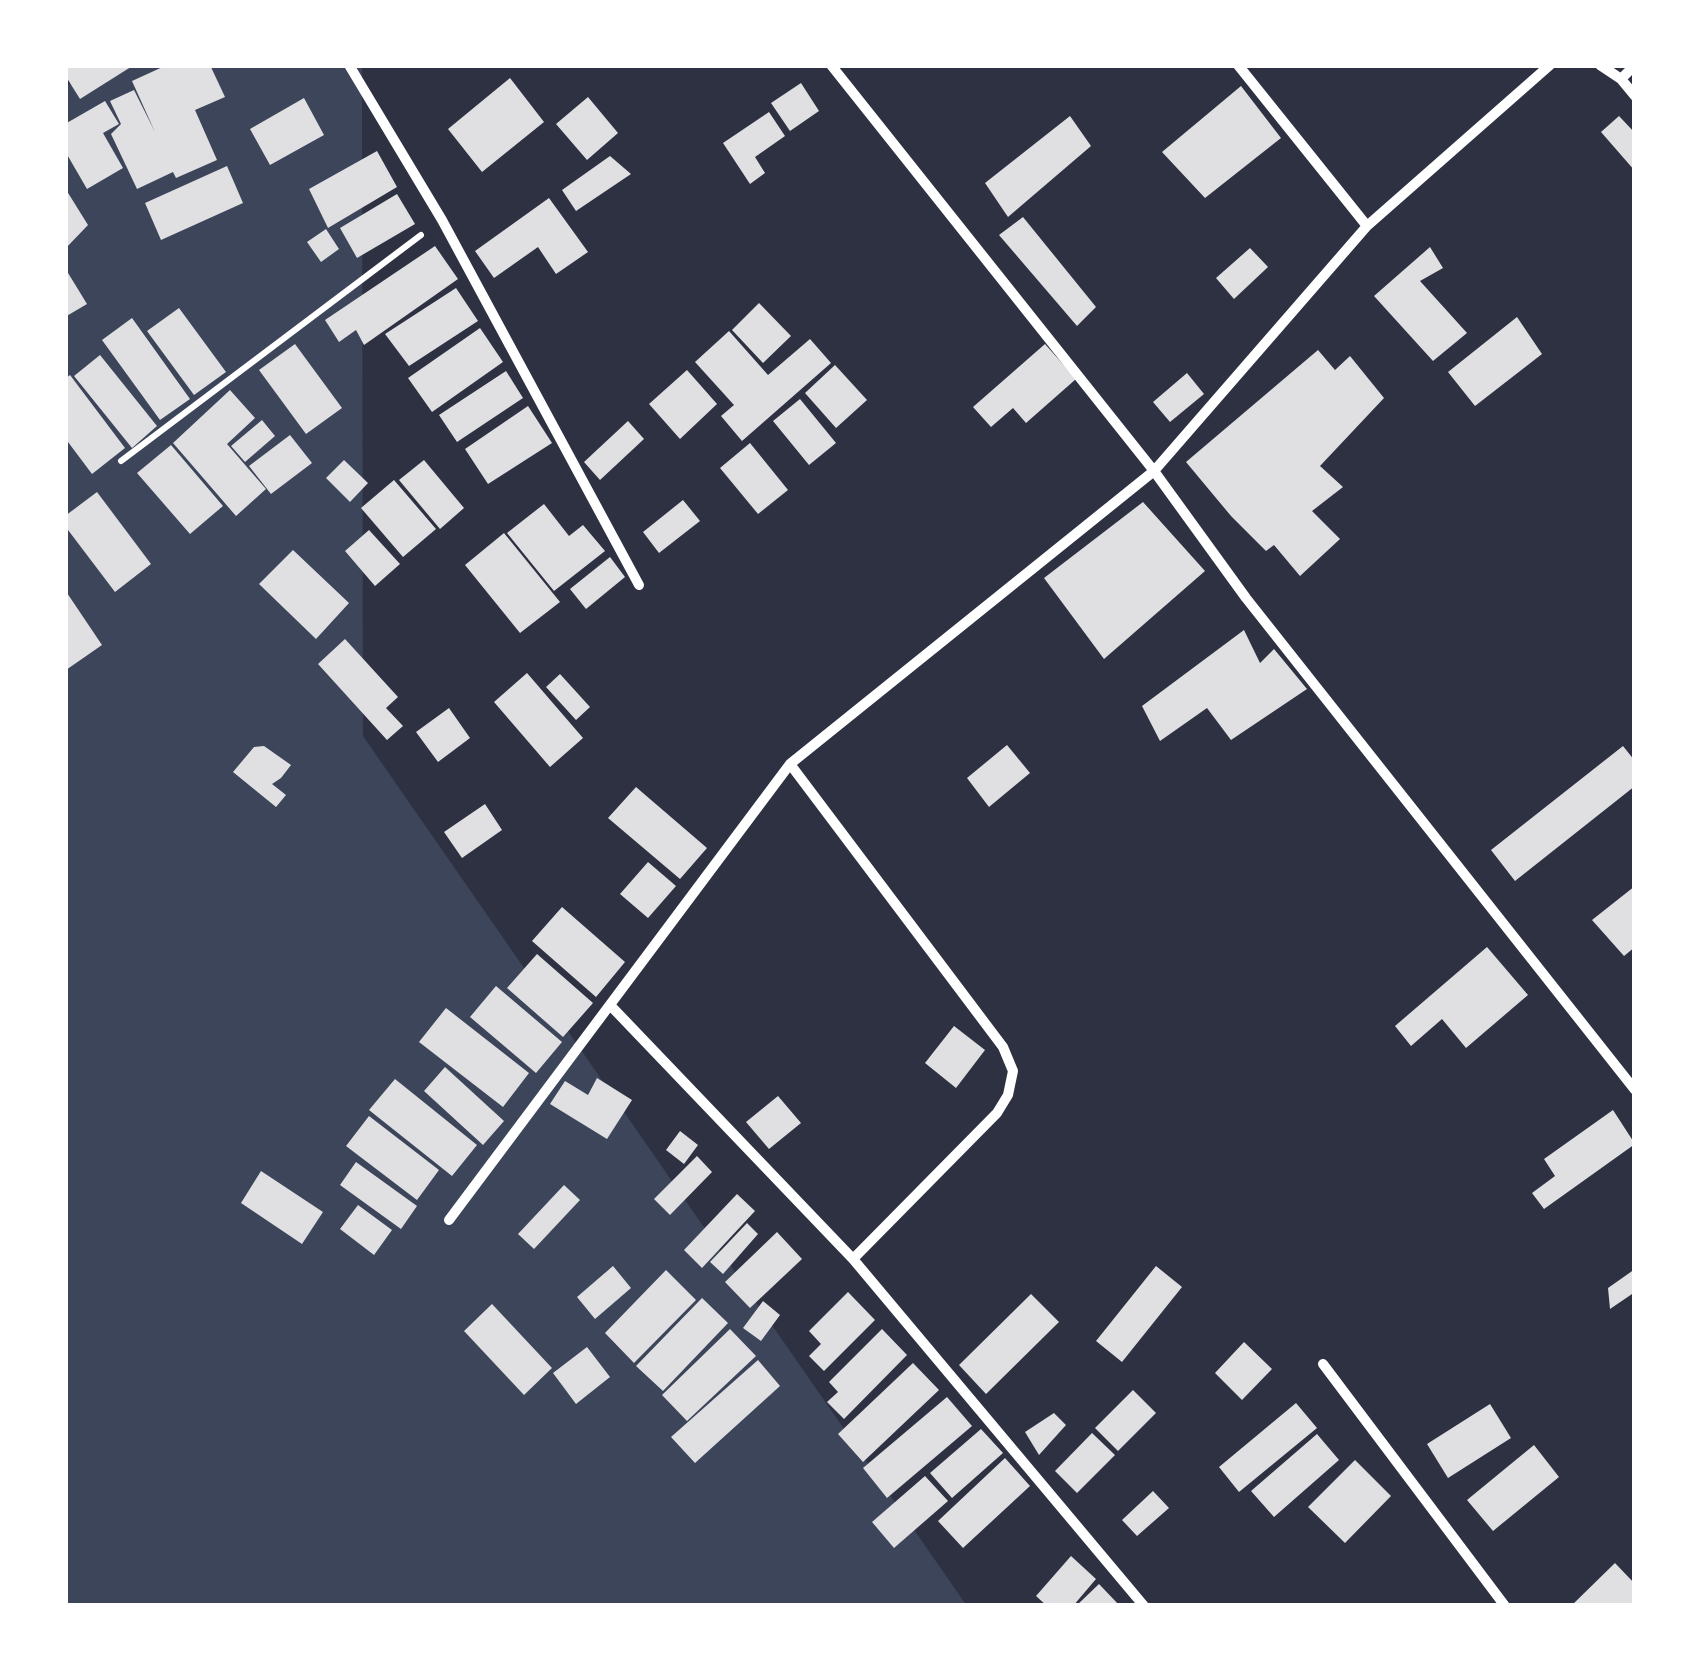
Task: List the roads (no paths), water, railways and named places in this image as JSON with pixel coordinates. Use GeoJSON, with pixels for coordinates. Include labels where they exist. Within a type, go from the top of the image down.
{"type":"FeatureCollection","features":[{"type":"Feature","properties":{"kind":"street"},"geometry":{"type":"LineString","coordinates":[[350,65],[442,220],[640,584]]}},
{"type":"Feature","properties":{"kind":"street"},"geometry":{"type":"LineString","coordinates":[[831,65],[1154,470],[1258,614],[1635,1090]]}},
{"type":"Feature","properties":{"kind":"street"},"geometry":{"type":"LineString","coordinates":[[1238,65],[1367,226]]}},
{"type":"Feature","properties":{"kind":"street"},"geometry":{"type":"LineString","coordinates":[[449,1220],[790,764],[1154,470],[1367,226],[1550,65]]}},
{"type":"Feature","properties":{"kind":"street"},"geometry":{"type":"LineString","coordinates":[[1600,65],[1635,96]]}},
{"type":"Feature","properties":{"kind":"street"},"geometry":{"type":"LineString","coordinates":[[1621,80],[1635,65]]}},
{"type":"Feature","properties":{"kind":"street"},"geometry":{"type":"LineString","coordinates":[[790,764],[1003,1047],[1013,1071],[1008,1095],[996,1113],[853,1259]]}},
{"type":"Feature","properties":{"kind":"street"},"geometry":{"type":"LineString","coordinates":[[610,1005],[853,1259],[1144,1606]]}},
{"type":"Feature","properties":{"kind":"street"},"geometry":{"type":"LineString","coordinates":[[1323,1364],[1505,1606]]}}]}
